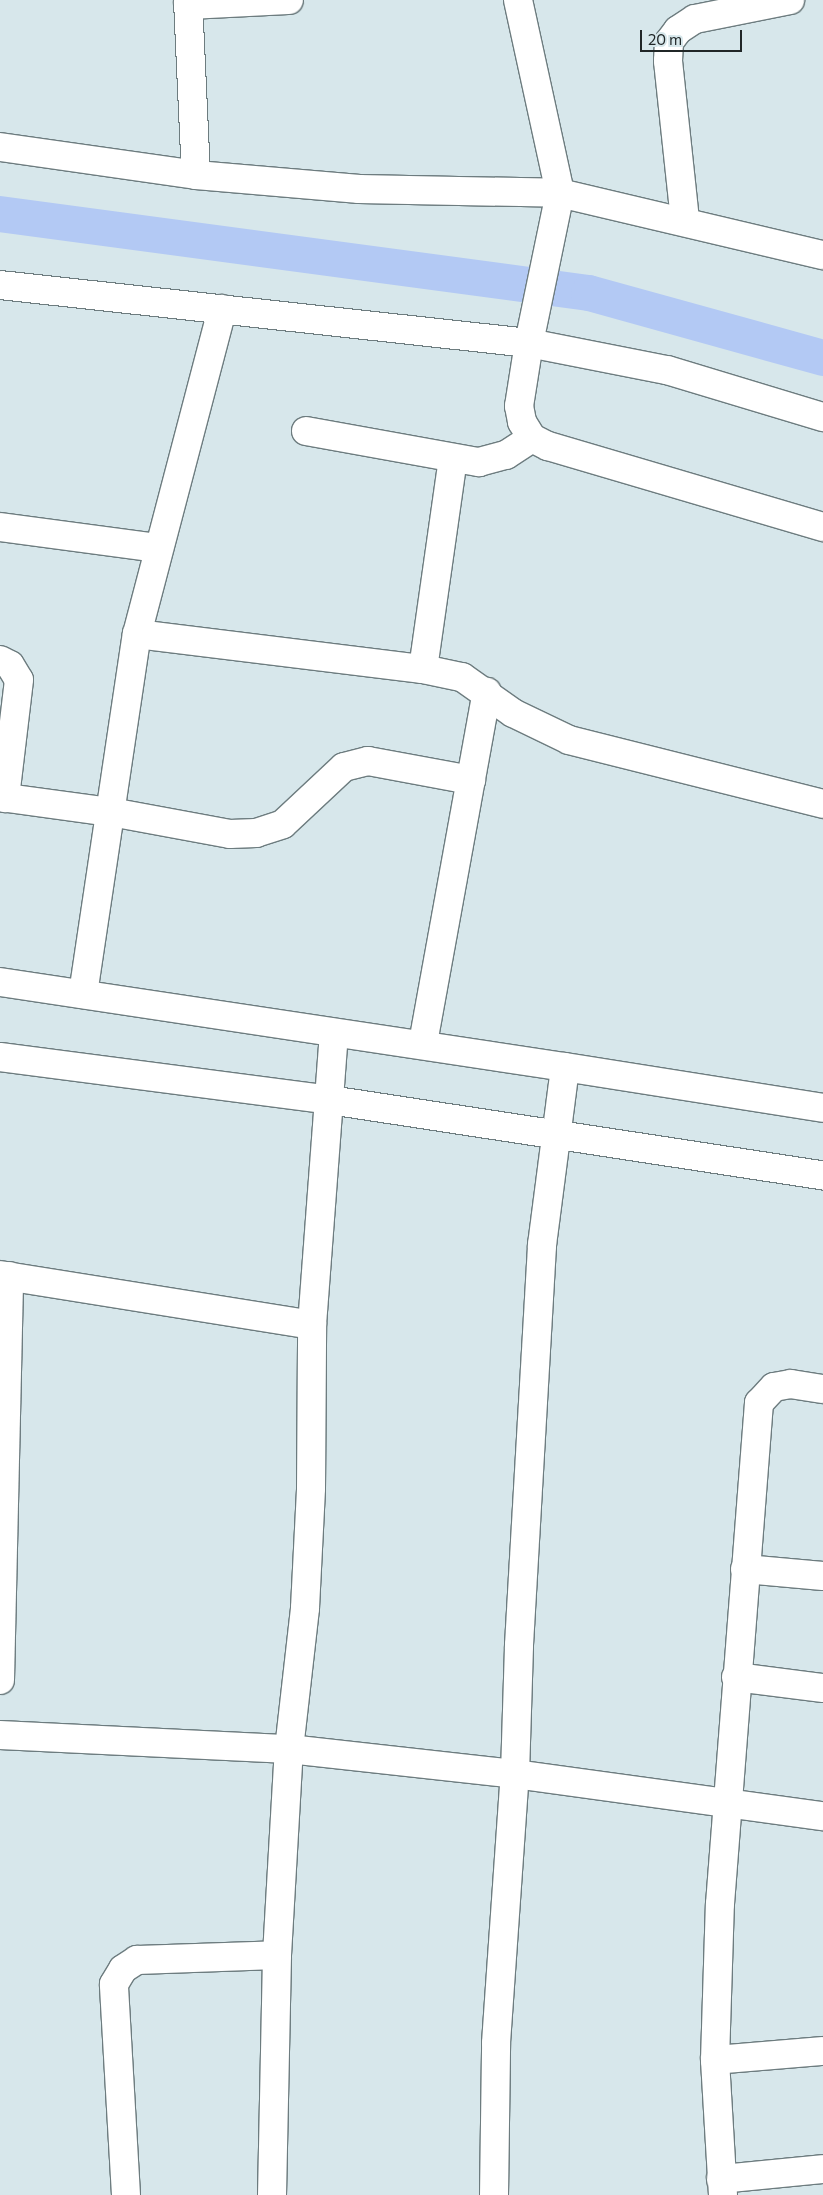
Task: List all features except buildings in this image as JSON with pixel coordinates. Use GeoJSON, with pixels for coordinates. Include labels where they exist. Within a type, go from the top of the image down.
{"type":"FeatureCollection","features":[{"type":"Feature","properties":{"kind":"street"},"geometry":{"type":"LineString","coordinates":[[196,175],[188,3],[289,0]]}},
{"type":"Feature","properties":{"kind":"street"},"geometry":{"type":"LineString","coordinates":[[518,0],[560,192],[529,343],[519,406],[522,422],[532,438],[548,446],[823,527]]}},
{"type":"Feature","properties":{"kind":"street"},"geometry":{"type":"LineString","coordinates":[[685,220],[668,61],[669,42],[678,30],[695,19],[790,0]]}},
{"type":"Feature","properties":{"kind":"street"},"geometry":{"type":"LineString","coordinates":[[0,147],[196,175],[359,189],[560,192],[685,220],[823,255]]}},
{"type":"Feature","properties":{"kind":"street"},"geometry":{"type":"LineString","coordinates":[[0,285],[529,343],[666,370],[823,417]]}},
{"type":"Feature","properties":{"kind":"street"},"geometry":{"type":"LineString","coordinates":[[83,994],[112,812],[137,634],[222,309]]}},
{"type":"Feature","properties":{"kind":"street"},"geometry":{"type":"LineString","coordinates":[[306,431],[453,459],[479,462],[506,455],[532,438]]}},
{"type":"Feature","properties":{"kind":"street"},"geometry":{"type":"LineString","coordinates":[[423,669],[453,459]]}},
{"type":"Feature","properties":{"kind":"street"},"geometry":{"type":"LineString","coordinates":[[0,527],[158,548]]}},
{"type":"Feature","properties":{"kind":"street"},"geometry":{"type":"LineString","coordinates":[[137,634],[423,669],[462,677],[487,692],[513,713],[569,740],[823,804]]}},
{"type":"Feature","properties":{"kind":"street"},"geometry":{"type":"LineString","coordinates":[[0,660],[10,665],[19,680],[3,798],[112,812],[230,834],[256,833],[283,824],[344,768],[368,761],[471,780]]}},
{"type":"Feature","properties":{"kind":"street"},"geometry":{"type":"LineString","coordinates":[[423,1043],[487,692]]}},
{"type":"Feature","properties":{"kind":"street"},"geometry":{"type":"LineString","coordinates":[[0,982],[334,1033],[423,1043],[823,1108]]}},
{"type":"Feature","properties":{"kind":"street"},"geometry":{"type":"LineString","coordinates":[[272,2195],[277,1955],[290,1749],[306,1599],[311,1488],[312,1325],[334,1033]]}},
{"type":"Feature","properties":{"kind":"street"},"geometry":{"type":"LineString","coordinates":[[0,1057],[330,1100],[823,1175]]}},
{"type":"Feature","properties":{"kind":"street"},"geometry":{"type":"LineString","coordinates":[[494,2195],[496,2043],[515,1774],[519,1645],[542,1245],[565,1067]]}},
{"type":"Feature","properties":{"kind":"street"},"geometry":{"type":"LineString","coordinates":[[0,1680],[4,1276],[312,1325]]}},
{"type":"Feature","properties":{"kind":"street"},"geometry":{"type":"LineString","coordinates":[[823,1389],[791,1384],[774,1387],[759,1403],[736,1678],[720,1904],[715,2060],[722,2187],[823,2169]]}},
{"type":"Feature","properties":{"kind":"street"},"geometry":{"type":"LineString","coordinates":[[746,1569],[823,1576]]}},
{"type":"Feature","properties":{"kind":"street"},"geometry":{"type":"LineString","coordinates":[[736,1678],[771,1684],[823,1688]]}},
{"type":"Feature","properties":{"kind":"street"},"geometry":{"type":"LineString","coordinates":[[0,1735],[290,1749],[515,1774],[728,1805],[823,1816]]}},
{"type":"Feature","properties":{"kind":"street"},"geometry":{"type":"LineString","coordinates":[[126,2195],[114,1984],[122,1969],[137,1960],[277,1955]]}},
{"type":"Feature","properties":{"kind":"street"},"geometry":{"type":"LineString","coordinates":[[715,2060],[823,2051]]}},
{"type":"Feature","properties":{"kind":"waterway"},"geometry":{"type":"LineString","coordinates":[[0,214],[589,293],[823,358]]}}]}
